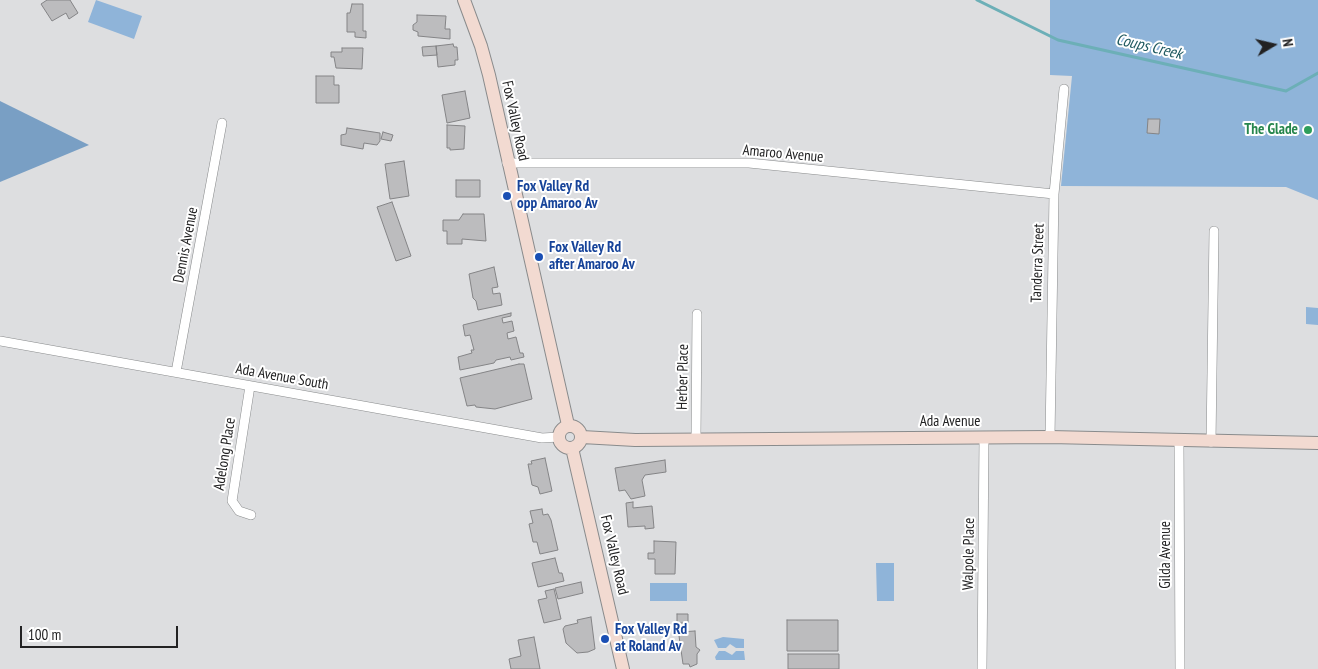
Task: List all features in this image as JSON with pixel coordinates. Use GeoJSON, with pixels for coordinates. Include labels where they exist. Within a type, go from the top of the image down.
{"type":"FeatureCollection","features":[{"type":"Feature","properties":{"kind":"main road","name":"Fox Valley Road"},"geometry":{"type":"LineString","coordinates":[[464,0],[481,46],[568,426]]}},
{"type":"Feature","properties":{"kind":"main road"},"geometry":{"type":"LineString","coordinates":[[568,426],[578,428],[582,438],[579,444],[572,448],[563,446],[559,437],[561,430],[568,426]]}},
{"type":"Feature","properties":{"kind":"main road","name":"Ada Avenue"},"geometry":{"type":"LineString","coordinates":[[582,438],[1050,437],[1318,443]]}},
{"type":"Feature","properties":{"kind":"main road","name":"Fox Valley Road"},"geometry":{"type":"LineString","coordinates":[[572,448],[623,669]]}},
{"type":"Feature","properties":{"kind":"street","name":"Tanderra Street"},"geometry":{"type":"LineString","coordinates":[[1050,437],[1054,194],[1064,89]]}},
{"type":"Feature","properties":{"kind":"street","name":"Dennis Avenue"},"geometry":{"type":"LineString","coordinates":[[176,372],[222,123]]}},
{"type":"Feature","properties":{"kind":"street","name":"Amaroo Avenue"},"geometry":{"type":"LineString","coordinates":[[507,163],[749,163],[1054,194]]}},
{"type":"Feature","properties":{"kind":"street"},"geometry":{"type":"LineString","coordinates":[[1211,442],[1214,231]]}},
{"type":"Feature","properties":{"kind":"street","name":"Herber Place"},"geometry":{"type":"LineString","coordinates":[[696,439],[697,314]]}},
{"type":"Feature","properties":{"kind":"street","name":"Ada Avenue South"},"geometry":{"type":"LineString","coordinates":[[0,341],[542,438],[559,437]]}},
{"type":"Feature","properties":{"kind":"street","name":"Adelong Place"},"geometry":{"type":"LineString","coordinates":[[250,386],[232,501],[239,511],[252,515]]}},
{"type":"Feature","properties":{"kind":"street","name":"Walpole Place"},"geometry":{"type":"LineString","coordinates":[[982,669],[984,438]]}},
{"type":"Feature","properties":{"kind":"street","name":"Gilda Avenue"},"geometry":{"type":"LineString","coordinates":[[1180,441],[1180,669]]}},
{"type":"Feature","properties":{"kind":"shaded area"},"geometry":{"type":"Polygon","coordinates":[[[96,0],[142,16],[134,39],[88,22],[96,0]]]}},
{"type":"Feature","properties":{"kind":"shaded area"},"geometry":{"type":"Polygon","coordinates":[[[1050,0],[1318,0],[1318,200],[1286,187],[1061,186],[1072,76],[1050,75],[1050,0]]]}},
{"type":"Feature","properties":{"kind":"shaded area"},"geometry":{"type":"Polygon","coordinates":[[[0,101],[89,145],[0,182],[0,101]]]}},
{"type":"Feature","properties":{"kind":"shaded area"},"geometry":{"type":"Polygon","coordinates":[[[1306,307],[1318,308],[1318,325],[1306,324],[1306,307]]]}},
{"type":"Feature","properties":{"kind":"shaded area"},"geometry":{"type":"Polygon","coordinates":[[[876,563],[894,563],[894,601],[877,601],[876,563]]]}},
{"type":"Feature","properties":{"kind":"shaded area"},"geometry":{"type":"Polygon","coordinates":[[[650,583],[687,583],[687,601],[650,601],[650,583]]]}},
{"type":"Feature","properties":{"kind":"shaded area"},"geometry":{"type":"Polygon","coordinates":[[[723,637],[744,639],[744,648],[736,648],[730,644],[726,648],[718,648],[714,640],[723,637]]]}},
{"type":"Feature","properties":{"kind":"shaded area"},"geometry":{"type":"Polygon","coordinates":[[[719,651],[725,651],[732,655],[736,651],[744,651],[745,660],[716,660],[715,657],[719,651]]]}},
{"type":"Feature","properties":{"kind":"building"},"geometry":{"type":"Polygon","coordinates":[[[47,0],[70,0],[78,13],[69,19],[66,13],[52,21],[41,4],[47,0]]]}},
{"type":"Feature","properties":{"kind":"building"},"geometry":{"type":"Polygon","coordinates":[[[352,4],[363,4],[363,31],[366,31],[366,38],[355,37],[355,32],[347,32],[347,13],[350,13],[352,4]]]}},
{"type":"Feature","properties":{"kind":"building"},"geometry":{"type":"Polygon","coordinates":[[[417,15],[446,16],[445,29],[450,29],[450,39],[418,36],[418,32],[413,30],[413,25],[417,22],[417,15]]]}},
{"type":"Feature","properties":{"kind":"building"},"geometry":{"type":"Polygon","coordinates":[[[453,44],[454,47],[457,47],[458,60],[455,60],[455,65],[438,67],[436,46],[453,44]]]}},
{"type":"Feature","properties":{"kind":"building"},"geometry":{"type":"Polygon","coordinates":[[[436,46],[437,55],[423,56],[422,47],[436,46]]]}},
{"type":"Feature","properties":{"kind":"building"},"geometry":{"type":"Polygon","coordinates":[[[342,48],[363,48],[362,69],[336,68],[331,52],[342,52],[342,48]]]}},
{"type":"Feature","properties":{"kind":"building"},"geometry":{"type":"Polygon","coordinates":[[[316,76],[334,76],[334,85],[339,85],[339,103],[316,103],[316,76]]]}},
{"type":"Feature","properties":{"kind":"building"},"geometry":{"type":"Polygon","coordinates":[[[465,91],[470,118],[447,123],[442,95],[465,91]]]}},
{"type":"Feature","properties":{"kind":"building"},"geometry":{"type":"Polygon","coordinates":[[[1148,119],[1160,119],[1159,134],[1147,133],[1148,119]]]}},
{"type":"Feature","properties":{"kind":"building"},"geometry":{"type":"Polygon","coordinates":[[[447,125],[465,126],[464,149],[450,150],[450,148],[447,148],[447,125]]]}},
{"type":"Feature","properties":{"kind":"building"},"geometry":{"type":"Polygon","coordinates":[[[347,128],[380,133],[380,141],[377,145],[364,143],[363,149],[341,145],[341,135],[346,134],[347,128]]]}},
{"type":"Feature","properties":{"kind":"building"},"geometry":{"type":"Polygon","coordinates":[[[383,132],[393,135],[391,141],[381,139],[383,132]]]}},
{"type":"Feature","properties":{"kind":"building"},"geometry":{"type":"Polygon","coordinates":[[[404,161],[409,196],[390,199],[385,164],[404,161]]]}},
{"type":"Feature","properties":{"kind":"building"},"geometry":{"type":"Polygon","coordinates":[[[456,180],[480,180],[480,197],[456,197],[456,180]]]}},
{"type":"Feature","properties":{"kind":"building"},"geometry":{"type":"Polygon","coordinates":[[[392,202],[411,256],[396,261],[377,207],[392,202]]]}},
{"type":"Feature","properties":{"kind":"building"},"geometry":{"type":"Polygon","coordinates":[[[463,214],[484,214],[486,241],[462,239],[462,244],[447,244],[447,231],[443,231],[443,220],[459,220],[463,214]]]}},
{"type":"Feature","properties":{"kind":"building"},"geometry":{"type":"Polygon","coordinates":[[[494,267],[498,287],[492,288],[493,294],[500,293],[502,305],[478,310],[476,301],[473,298],[469,274],[494,267]]]}},
{"type":"Feature","properties":{"kind":"building"},"geometry":{"type":"Polygon","coordinates":[[[511,313],[511,316],[502,318],[503,323],[512,321],[514,331],[507,333],[508,339],[516,337],[520,353],[523,353],[524,357],[511,360],[510,357],[496,360],[494,363],[460,370],[458,357],[472,353],[471,350],[474,350],[470,335],[465,336],[463,325],[511,313]]]}},
{"type":"Feature","properties":{"kind":"building"},"geometry":{"type":"Polygon","coordinates":[[[524,364],[532,399],[495,409],[476,407],[475,405],[467,406],[460,378],[524,364]]]}},
{"type":"Feature","properties":{"kind":"building"},"geometry":{"type":"Polygon","coordinates":[[[545,458],[552,491],[540,494],[538,487],[532,485],[528,464],[532,464],[531,461],[545,458]]]}},
{"type":"Feature","properties":{"kind":"building"},"geometry":{"type":"Polygon","coordinates":[[[665,460],[666,472],[645,475],[642,480],[645,496],[631,499],[625,490],[619,491],[615,468],[665,460]]]}},
{"type":"Feature","properties":{"kind":"building"},"geometry":{"type":"Polygon","coordinates":[[[633,502],[633,508],[652,506],[654,528],[645,529],[645,526],[628,527],[626,503],[633,502]]]}},
{"type":"Feature","properties":{"kind":"building"},"geometry":{"type":"Polygon","coordinates":[[[542,509],[543,515],[548,514],[551,520],[558,550],[540,554],[537,542],[533,542],[529,524],[533,523],[530,511],[542,509]]]}},
{"type":"Feature","properties":{"kind":"building"},"geometry":{"type":"Polygon","coordinates":[[[654,541],[676,542],[675,574],[655,574],[655,559],[648,559],[648,553],[654,553],[654,541]]]}},
{"type":"Feature","properties":{"kind":"building"},"geometry":{"type":"Polygon","coordinates":[[[555,558],[559,573],[562,573],[564,581],[538,587],[532,563],[555,558]]]}},
{"type":"Feature","properties":{"kind":"building"},"geometry":{"type":"Polygon","coordinates":[[[581,582],[583,593],[558,599],[555,588],[581,582]]]}},
{"type":"Feature","properties":{"kind":"building"},"geometry":{"type":"Polygon","coordinates":[[[554,589],[561,619],[544,623],[538,600],[547,598],[545,591],[554,589]]]}},
{"type":"Feature","properties":{"kind":"building"},"geometry":{"type":"Polygon","coordinates":[[[677,614],[688,614],[688,623],[677,623],[677,614]]]}},
{"type":"Feature","properties":{"kind":"building"},"geometry":{"type":"Polygon","coordinates":[[[591,617],[595,649],[577,653],[566,643],[563,629],[565,626],[578,623],[577,620],[591,617]]]}},
{"type":"Feature","properties":{"kind":"building"},"geometry":{"type":"Polygon","coordinates":[[[787,620],[838,620],[838,651],[787,651],[787,620]]]}},
{"type":"Feature","properties":{"kind":"building"},"geometry":{"type":"Polygon","coordinates":[[[695,631],[696,647],[700,650],[697,654],[697,664],[690,667],[689,664],[683,664],[679,636],[680,632],[695,631]]]}},
{"type":"Feature","properties":{"kind":"building"},"geometry":{"type":"Polygon","coordinates":[[[534,637],[540,669],[511,669],[509,659],[521,656],[518,640],[534,637]]]}},
{"type":"Feature","properties":{"kind":"building"},"geometry":{"type":"Polygon","coordinates":[[[788,654],[839,654],[839,669],[788,669],[788,654]]]}},
{"type":"Feature","properties":{"kind":"waterway","name":"Coups Creek"},"geometry":{"type":"LineString","coordinates":[[977,0],[1058,40],[1286,91],[1318,73]]}},
{"type":"Feature","properties":{"kind":"place","name":"The Glade"},"geometry":{"type":"Point","coordinates":[1308,130]}},
{"type":"Feature","properties":{"kind":"place","name":"Fox Valley Rd opp Amaroo Av"},"geometry":{"type":"Point","coordinates":[507,196]}},
{"type":"Feature","properties":{"kind":"place","name":"Fox Valley Rd after Amaroo Av"},"geometry":{"type":"Point","coordinates":[539,257]}},
{"type":"Feature","properties":{"kind":"place","name":"Fox Valley Rd at Roland Av"},"geometry":{"type":"Point","coordinates":[605,639]}}]}
